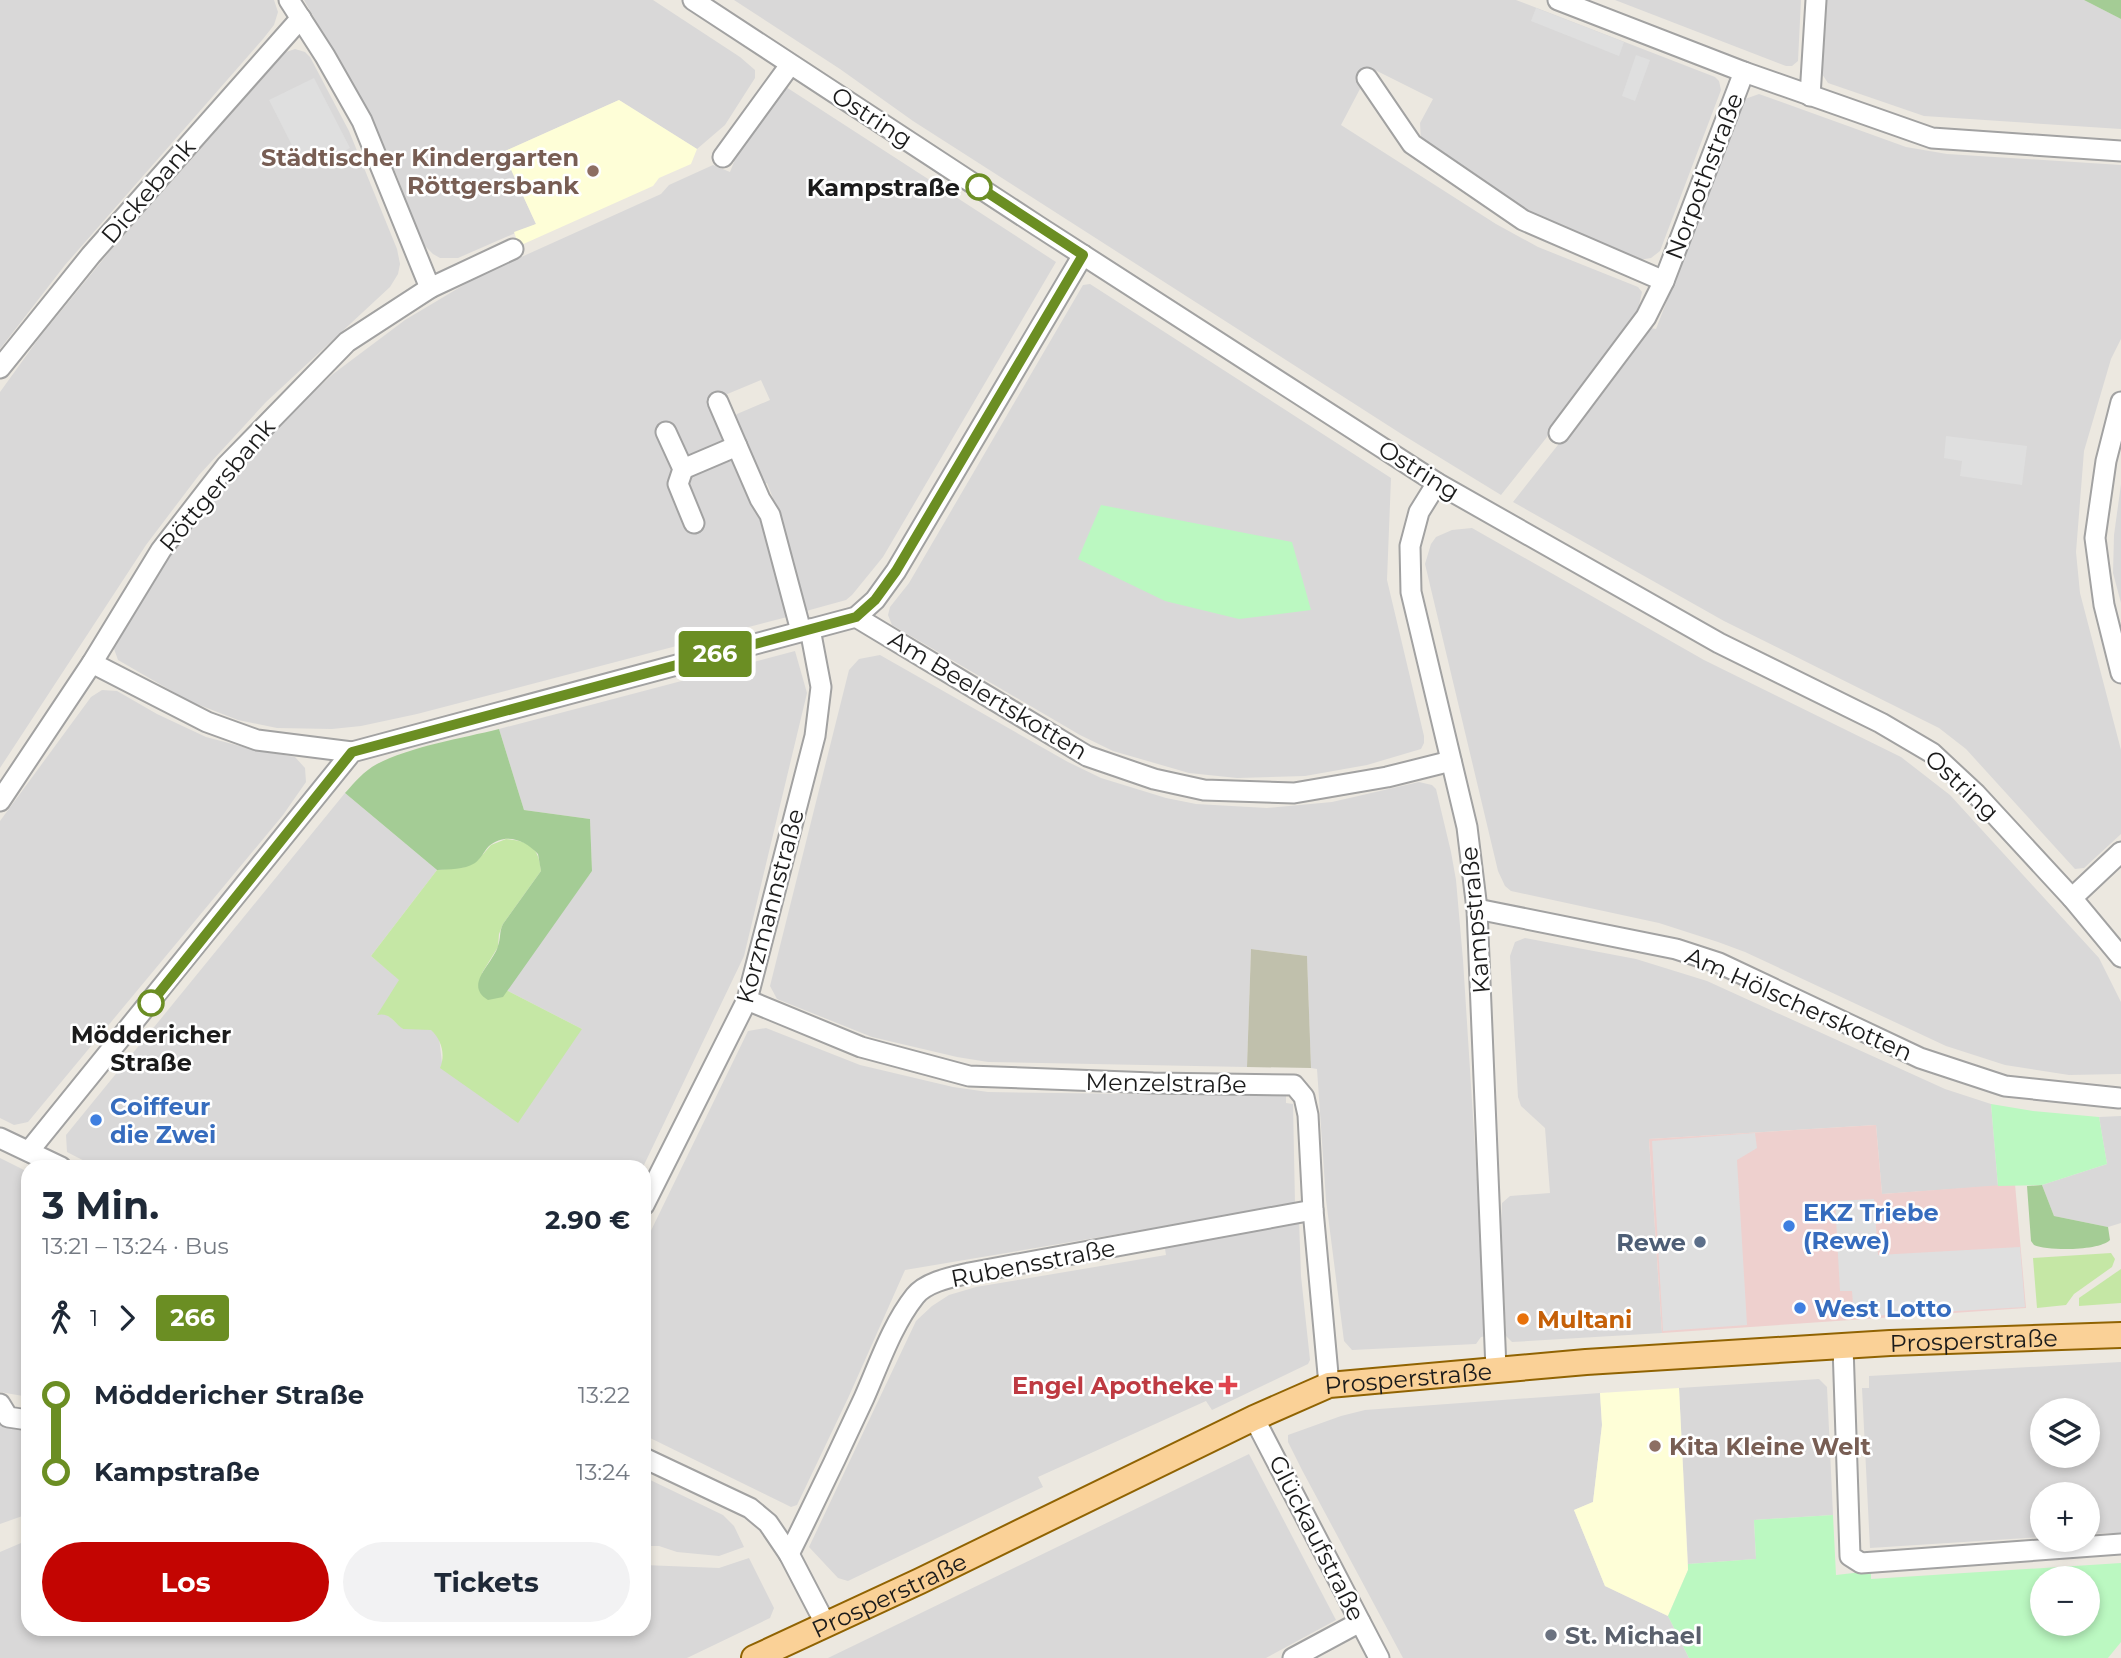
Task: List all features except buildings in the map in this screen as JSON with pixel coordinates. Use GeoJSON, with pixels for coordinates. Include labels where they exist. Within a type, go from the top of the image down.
{"type":"FeatureCollection","features":[{"type":"Feature","properties":{"kind":"main road","name":"Prosperstraße"},"geometry":{"type":"LineString","coordinates":[[754,1658],[1254,1418],[1329,1385],[1496,1369],[1843,1346],[2121,1335]]}},
{"type":"Feature","properties":{"kind":"street"},"geometry":{"type":"LineString","coordinates":[[289,0],[362,121],[430,288]]}},
{"type":"Feature","properties":{"kind":"street","name":"Ostring"},"geometry":{"type":"LineString","coordinates":[[694,0],[790,65],[1437,483],[1719,643],[1881,723],[1932,752],[1976,794],[2072,898],[2121,957]]}},
{"type":"Feature","properties":{"kind":"street"},"geometry":{"type":"LineString","coordinates":[[1558,0],[1744,72],[1932,138],[2121,151]]}},
{"type":"Feature","properties":{"kind":"street"},"geometry":{"type":"LineString","coordinates":[[1810,96],[1816,0]]}},
{"type":"Feature","properties":{"kind":"street","name":"Dickebank"},"geometry":{"type":"LineString","coordinates":[[0,368],[91,254],[300,18]]}},
{"type":"Feature","properties":{"kind":"street"},"geometry":{"type":"LineString","coordinates":[[723,158],[790,65]]}},
{"type":"Feature","properties":{"kind":"street","name":"Norpothstraße"},"geometry":{"type":"LineString","coordinates":[[1559,433],[1646,317],[1664,281],[1744,72]]}},
{"type":"Feature","properties":{"kind":"street","name":"Norpothstraße"},"geometry":{"type":"LineString","coordinates":[[1367,78],[1412,144],[1523,220],[1664,281]]}},
{"type":"Feature","properties":{"kind":"street","name":"Röttgersbank"},"geometry":{"type":"LineString","coordinates":[[0,801],[92,663],[161,550],[226,466],[347,342],[430,288],[513,249]]}},
{"type":"Feature","properties":{"kind":"street"},"geometry":{"type":"LineString","coordinates":[[92,663],[206,722],[257,740],[352,752],[856,617],[875,600],[896,571],[1083,255]]}},
{"type":"Feature","properties":{"kind":"street"},"geometry":{"type":"LineString","coordinates":[[718,402],[760,499],[770,515],[805,630]]}},
{"type":"Feature","properties":{"kind":"street"},"geometry":{"type":"LineString","coordinates":[[2121,402],[2106,461],[2095,538],[2104,605],[2121,673]]}},
{"type":"Feature","properties":{"kind":"street"},"geometry":{"type":"LineString","coordinates":[[666,432],[683,469],[678,484],[694,523]]}},
{"type":"Feature","properties":{"kind":"street"},"geometry":{"type":"LineString","coordinates":[[683,469],[737,446]]}},
{"type":"Feature","properties":{"kind":"street","name":"Kampstraße"},"geometry":{"type":"LineString","coordinates":[[1437,483],[1419,512],[1410,546],[1411,592],[1467,827],[1477,909],[1496,1369]]}},
{"type":"Feature","properties":{"kind":"street","name":"Am Beelertskotten"},"geometry":{"type":"LineString","coordinates":[[856,617],[1087,757],[1154,779],[1204,790],[1294,793],[1387,777],[1451,761]]}},
{"type":"Feature","properties":{"kind":"street","name":"Korzmannstraße"},"geometry":{"type":"LineString","coordinates":[[651,1191],[747,1000],[816,736],[821,687],[805,630]]}},
{"type":"Feature","properties":{"kind":"street"},"geometry":{"type":"LineString","coordinates":[[29,1151],[352,752]]}},
{"type":"Feature","properties":{"kind":"street"},"geometry":{"type":"LineString","coordinates":[[2072,898],[2121,852]]}},
{"type":"Feature","properties":{"kind":"street","name":"Am Hölscherskotten"},"geometry":{"type":"LineString","coordinates":[[1477,909],[1676,949],[1719,963],[1920,1058],[2005,1086],[2119,1098]]}},
{"type":"Feature","properties":{"kind":"street","name":"Menzelstraße"},"geometry":{"type":"LineString","coordinates":[[747,1000],[861,1047],[969,1076],[1294,1085],[1304,1097],[1308,1115],[1313,1210],[1329,1385]]}},
{"type":"Feature","properties":{"kind":"street"},"geometry":{"type":"LineString","coordinates":[[0,1138],[47,1160]]}},
{"type":"Feature","properties":{"kind":"street","name":"Rubensstraße"},"geometry":{"type":"LineString","coordinates":[[789,1554],[845,1441],[901,1317],[916,1294],[923,1289],[969,1273],[1313,1210]]}},
{"type":"Feature","properties":{"kind":"street"},"geometry":{"type":"LineString","coordinates":[[1843,1346],[1850,1556],[1860,1563],[2121,1544]]}},
{"type":"Feature","properties":{"kind":"street"},"geometry":{"type":"LineString","coordinates":[[0,1404],[8,1417],[21,1419]]}},
{"type":"Feature","properties":{"kind":"street","name":"Glückaufstraße"},"geometry":{"type":"LineString","coordinates":[[1254,1418],[1379,1658]]}},
{"type":"Feature","properties":{"kind":"street"},"geometry":{"type":"LineString","coordinates":[[651,1461],[750,1508],[768,1523],[789,1554],[827,1625]]}},
{"type":"Feature","properties":{"kind":"street"},"geometry":{"type":"LineString","coordinates":[[1293,1658],[1360,1622]]}},
{"type":"Feature","properties":{"kind":"shaded area"},"geometry":{"type":"Polygon","coordinates":[[[0,0],[274,0],[278,12],[274,25],[263,39],[65,265],[0,349],[0,0]]]}},
{"type":"Feature","properties":{"kind":"shaded area"},"geometry":{"type":"Polygon","coordinates":[[[304,0],[653,0],[740,57],[755,70],[755,78],[725,125],[697,149],[619,100],[503,152],[536,224],[458,258],[440,258],[422,243],[397,176],[368,113],[304,0]]]}},
{"type":"Feature","properties":{"kind":"shaded area"},"geometry":{"type":"Polygon","coordinates":[[[734,0],[1516,0],[1715,77],[1721,90],[1660,251],[1651,258],[1639,260],[1526,212],[1421,141],[1420,123],[1433,99],[1371,68],[1341,125],[1496,224],[1538,247],[1638,287],[1642,292],[1627,336],[1501,495],[913,121],[840,69],[734,0]]]}},
{"type":"Feature","properties":{"kind":"shaded area"},"geometry":{"type":"Polygon","coordinates":[[[1615,0],[1801,0],[1798,61],[1792,66],[1786,66],[1615,0]]]}},
{"type":"Feature","properties":{"kind":"shaded area"},"geometry":{"type":"Polygon","coordinates":[[[1827,0],[2084,0],[2121,19],[2121,129],[1924,116],[1828,83],[1822,74],[1827,0]]]}},
{"type":"Feature","properties":{"kind":"shaded area"},"geometry":{"type":"Polygon","coordinates":[[[1536,8],[1624,42],[1619,56],[1531,21],[1536,8]]]}},
{"type":"Feature","properties":{"kind":"shaded area"},"geometry":{"type":"Polygon","coordinates":[[[295,49],[310,57],[349,131],[397,249],[400,264],[398,274],[390,287],[266,402],[199,475],[146,545],[0,768],[0,392],[39,338],[110,251],[286,52],[295,49]]]}},
{"type":"Feature","properties":{"kind":"shaded area"},"geometry":{"type":"Polygon","coordinates":[[[1636,55],[1650,60],[1635,101],[1622,96],[1636,55]]]}},
{"type":"Feature","properties":{"kind":"shaded area"},"geometry":{"type":"Polygon","coordinates":[[[314,78],[350,148],[319,164],[317,160],[303,167],[269,100],[314,78]]]}},
{"type":"Feature","properties":{"kind":"shaded area"},"geometry":{"type":"Polygon","coordinates":[[[786,87],[1056,262],[883,557],[852,595],[846,600],[799,613],[773,498],[767,483],[759,485],[734,418],[737,414],[770,400],[761,380],[713,400],[729,440],[689,463],[685,484],[687,474],[731,453],[765,516],[791,616],[417,714],[332,729],[277,728],[238,720],[189,701],[118,660],[113,646],[137,602],[179,541],[273,430],[333,374],[405,320],[477,277],[661,194],[669,185],[713,165],[730,172],[740,147],[786,87]]]}},
{"type":"Feature","properties":{"kind":"shaded area"},"geometry":{"type":"Polygon","coordinates":[[[1759,94],[1906,147],[1947,154],[2121,165],[2121,339],[2111,359],[2084,451],[2076,552],[2080,593],[2121,750],[2121,834],[2084,868],[2075,869],[1966,749],[1939,728],[1724,621],[1513,502],[1650,328],[1656,329],[1745,99],[1759,94]]]}},
{"type":"Feature","properties":{"kind":"shaded area","name":"Städtischer Kindergarten Röttgersbank"},"geometry":{"type":"Polygon","coordinates":[[[619,100],[697,149],[691,164],[659,178],[653,186],[519,246],[514,232],[536,224],[503,152],[619,100]]]}},
{"type":"Feature","properties":{"kind":"shaded area"},"geometry":{"type":"Polygon","coordinates":[[[1090,284],[1391,478],[1387,580],[1424,736],[1421,749],[1367,765],[1305,776],[1237,778],[1189,773],[1113,751],[1080,735],[892,625],[888,615],[890,607],[909,583],[1083,285],[1090,284]]]}},
{"type":"Feature","properties":{"kind":"shaded area"},"geometry":{"type":"Polygon","coordinates":[[[1946,436],[2027,446],[2022,485],[1960,476],[1962,461],[1944,458],[1946,436]]]}},
{"type":"Feature","properties":{"kind":"shaded area"},"geometry":{"type":"Polygon","coordinates":[[[2121,484],[2121,603],[2113,573],[2114,535],[2121,484]]]}},
{"type":"Feature","properties":{"kind":"shaded area"},"geometry":{"type":"Polygon","coordinates":[[[1472,528],[1704,660],[1901,757],[1950,795],[2099,958],[2121,1002],[2121,1074],[2069,1075],[2005,1065],[1946,1046],[1745,952],[1718,942],[1659,923],[1511,891],[1505,886],[1498,871],[1425,564],[1436,537],[1452,530],[1472,528]]]}},
{"type":"Feature","properties":{"kind":"shaded area"},"geometry":{"type":"Polygon","coordinates":[[[795,651],[807,693],[744,956],[646,1160],[82,1160],[67,1152],[66,1135],[345,793],[437,870],[371,956],[400,980],[383,1013],[403,1029],[431,1029],[439,1037],[442,1063],[582,1029],[506,990],[592,871],[590,819],[524,810],[499,729],[795,651]]]}},
{"type":"Feature","properties":{"kind":"shaded area"},"geometry":{"type":"Polygon","coordinates":[[[880,655],[1068,762],[1101,778],[1166,798],[1196,804],[1267,808],[1332,802],[1419,782],[1432,785],[1436,789],[1456,880],[1487,1336],[1481,1337],[1476,1344],[1352,1350],[1344,1341],[1326,1200],[1317,1069],[1311,1068],[1307,956],[1251,949],[1247,1067],[988,1062],[872,1037],[777,999],[770,986],[849,670],[859,659],[880,655]]]}},
{"type":"Feature","properties":{"kind":"shaded area"},"geometry":{"type":"Polygon","coordinates":[[[102,690],[117,691],[206,737],[295,757],[305,768],[306,782],[283,815],[28,1122],[14,1125],[0,1118],[0,821],[91,697],[102,690]]]}},
{"type":"Feature","properties":{"kind":"shaded area"},"geometry":{"type":"Polygon","coordinates":[[[1525,938],[1636,959],[1707,981],[1945,1089],[1991,1104],[1998,1186],[1882,1194],[1876,1125],[1649,1139],[1662,1333],[1512,1342],[1506,1336],[1502,1203],[1510,1196],[1550,1193],[1545,1128],[1521,1106],[1518,1097],[1510,956],[1515,942],[1525,938]]]}},
{"type":"Feature","properties":{"kind":"shaded area"},"geometry":{"type":"Polygon","coordinates":[[[1251,949],[1307,956],[1311,1068],[1247,1067],[1251,949]]]}},
{"type":"Feature","properties":{"kind":"shaded area"},"geometry":{"type":"Polygon","coordinates":[[[766,1028],[860,1065],[953,1087],[988,1092],[1286,1096],[1286,1103],[1293,1104],[1295,1204],[905,1270],[797,1505],[791,1507],[651,1438],[651,1231],[748,1031],[766,1028]]]}},
{"type":"Feature","properties":{"kind":"shaded area"},"geometry":{"type":"Polygon","coordinates":[[[2121,1116],[2121,1223],[2108,1227],[2054,1216],[2042,1185],[2107,1164],[2099,1117],[2121,1116]]]}},
{"type":"Feature","properties":{"kind":"shaded area"},"geometry":{"type":"Polygon","coordinates":[[[1876,1125],[1882,1194],[2015,1184],[2026,1308],[1662,1333],[1649,1139],[1876,1125]]]}},
{"type":"Feature","properties":{"kind":"shaded area","name":"Rewe"},"geometry":{"type":"Polygon","coordinates":[[[1755,1133],[1757,1148],[1737,1160],[1747,1325],[1663,1331],[1652,1141],[1755,1133]]]}},
{"type":"Feature","properties":{"kind":"shaded area"},"geometry":{"type":"Polygon","coordinates":[[[0,1158],[21,1168],[21,1396],[0,1392],[0,1158]]]}},
{"type":"Feature","properties":{"kind":"shaded area"},"geometry":{"type":"Polygon","coordinates":[[[1874,1199],[1878,1255],[2020,1247],[2025,1307],[1854,1317],[1852,1291],[1840,1291],[1835,1201],[1874,1199]]]}},
{"type":"Feature","properties":{"kind":"shaded area"},"geometry":{"type":"Polygon","coordinates":[[[1299,1219],[1301,1276],[1310,1360],[1308,1364],[1212,1410],[1206,1401],[1038,1477],[1043,1487],[848,1581],[838,1578],[809,1547],[916,1321],[932,1306],[949,1295],[976,1287],[1166,1255],[1164,1242],[1299,1219]]]}},
{"type":"Feature","properties":{"kind":"shaded area"},"geometry":{"type":"Polygon","coordinates":[[[2121,1362],[2121,1538],[2113,1538],[2112,1533],[2100,1534],[2100,1482],[2030,1482],[2030,1538],[1870,1548],[1862,1388],[1869,1388],[1869,1376],[2121,1362]]]}},
{"type":"Feature","properties":{"kind":"shaded area"},"geometry":{"type":"Polygon","coordinates":[[[1819,1379],[1827,1387],[1833,1515],[1754,1520],[1756,1559],[1688,1564],[1679,1388],[1819,1379]]]}},
{"type":"Feature","properties":{"kind":"shaded area"},"geometry":{"type":"Polygon","coordinates":[[[1679,1388],[1688,1570],[1668,1616],[1605,1586],[1574,1510],[1593,1502],[1602,1425],[1600,1393],[1679,1388]]]}},
{"type":"Feature","properties":{"kind":"shaded area"},"geometry":{"type":"Polygon","coordinates":[[[1600,1393],[1602,1425],[1593,1502],[1574,1510],[1605,1586],[1668,1616],[1689,1658],[1403,1658],[1302,1470],[1288,1442],[1288,1435],[1365,1410],[1600,1393]]]}},
{"type":"Feature","properties":{"kind":"shaded area"},"geometry":{"type":"Polygon","coordinates":[[[0,1421],[21,1425],[21,1516],[0,1524],[0,1421]]]}},
{"type":"Feature","properties":{"kind":"shaded area"},"geometry":{"type":"Polygon","coordinates":[[[1249,1454],[1336,1620],[1266,1658],[828,1658],[1249,1454]]]}},
{"type":"Feature","properties":{"kind":"shaded area"},"geometry":{"type":"Polygon","coordinates":[[[651,1480],[723,1515],[734,1526],[744,1547],[719,1556],[677,1552],[651,1546],[651,1480]]]}},
{"type":"Feature","properties":{"kind":"shaded area"},"geometry":{"type":"Polygon","coordinates":[[[21,1543],[21,1636],[651,1636],[651,1565],[719,1568],[749,1558],[774,1608],[770,1618],[687,1658],[0,1658],[0,1552],[21,1543]]]}},
{"type":"Feature","properties":{"kind":"green space"},"geometry":{"type":"Polygon","coordinates":[[[2084,0],[2121,0],[2121,19],[2084,0]]]}},
{"type":"Feature","properties":{"kind":"green space"},"geometry":{"type":"Polygon","coordinates":[[[1101,505],[1292,542],[1311,610],[1239,619],[1165,601],[1078,559],[1101,505]]]}},
{"type":"Feature","properties":{"kind":"green space"},"geometry":{"type":"Polygon","coordinates":[[[499,729],[524,810],[590,819],[592,871],[503,997],[488,1000],[478,988],[479,981],[495,953],[503,924],[541,871],[538,854],[521,842],[502,839],[489,846],[471,865],[437,870],[345,793],[368,770],[390,758],[499,729]]]}},
{"type":"Feature","properties":{"kind":"green space"},"geometry":{"type":"Polygon","coordinates":[[[506,839],[521,841],[531,847],[538,856],[541,871],[503,924],[498,947],[482,973],[502,997],[506,990],[582,1029],[518,1123],[440,1068],[442,1047],[431,1030],[403,1029],[388,1016],[377,1015],[399,980],[371,956],[437,870],[465,867],[478,860],[491,845],[506,839]]]}},
{"type":"Feature","properties":{"kind":"green space"},"geometry":{"type":"Polygon","coordinates":[[[1991,1104],[2099,1117],[2107,1164],[2042,1185],[1998,1186],[1991,1104]]]}},
{"type":"Feature","properties":{"kind":"green space"},"geometry":{"type":"Polygon","coordinates":[[[2042,1185],[2054,1216],[2108,1227],[2110,1240],[2104,1244],[2073,1249],[2034,1245],[2031,1241],[2027,1186],[2042,1185]]]}},
{"type":"Feature","properties":{"kind":"green space"},"geometry":{"type":"Polygon","coordinates":[[[2111,1253],[2115,1259],[2112,1267],[2074,1294],[2066,1305],[2037,1308],[2033,1258],[2111,1253]]]}},
{"type":"Feature","properties":{"kind":"green space"},"geometry":{"type":"Polygon","coordinates":[[[2121,1269],[2121,1303],[2079,1306],[2079,1298],[2121,1269]]]}},
{"type":"Feature","properties":{"kind":"green space"},"geometry":{"type":"Polygon","coordinates":[[[1833,1515],[1836,1575],[1871,1571],[1871,1579],[2030,1569],[2030,1636],[2100,1636],[2100,1566],[2074,1566],[2121,1563],[2121,1642],[2108,1658],[1689,1658],[1668,1616],[1688,1570],[1688,1564],[1756,1559],[1754,1520],[1833,1515]]]}},
{"type":"Feature","properties":{"kind":"bus line","name":"266"},"geometry":{"type":"LineString","coordinates":[[151,1003],[352,752],[856,617],[875,600],[896,571],[1083,255],[979,187]]}},
{"type":"Feature","properties":{"kind":"place","name":"Städtischer Kindergarten Röttgersbank"},"geometry":{"type":"Point","coordinates":[593,171]}},
{"type":"Feature","properties":{"kind":"place","name":"Kampstraße"},"geometry":{"type":"Point","coordinates":[979,187]}},
{"type":"Feature","properties":{"kind":"place","name":"Möddericher Straße"},"geometry":{"type":"Point","coordinates":[151,1003]}},
{"type":"Feature","properties":{"kind":"place","name":"Coiffeur die Zwei"},"geometry":{"type":"Point","coordinates":[96,1120]}},
{"type":"Feature","properties":{"kind":"place","name":"EKZ Triebe (Rewe)"},"geometry":{"type":"Point","coordinates":[1789,1226]}},
{"type":"Feature","properties":{"kind":"place","name":"Rewe"},"geometry":{"type":"Point","coordinates":[1700,1242]}},
{"type":"Feature","properties":{"kind":"place","name":"West Lotto"},"geometry":{"type":"Point","coordinates":[1800,1308]}},
{"type":"Feature","properties":{"kind":"place","name":"Multani"},"geometry":{"type":"Point","coordinates":[1523,1319]}},
{"type":"Feature","properties":{"kind":"place","name":"Engel Apotheke"},"geometry":{"type":"Point","coordinates":[1228,1385]}},
{"type":"Feature","properties":{"kind":"place","name":"Kita Kleine Welt"},"geometry":{"type":"Point","coordinates":[1655,1446]}},
{"type":"Feature","properties":{"kind":"place","name":"St. Michael"},"geometry":{"type":"Point","coordinates":[1551,1635]}}]}
